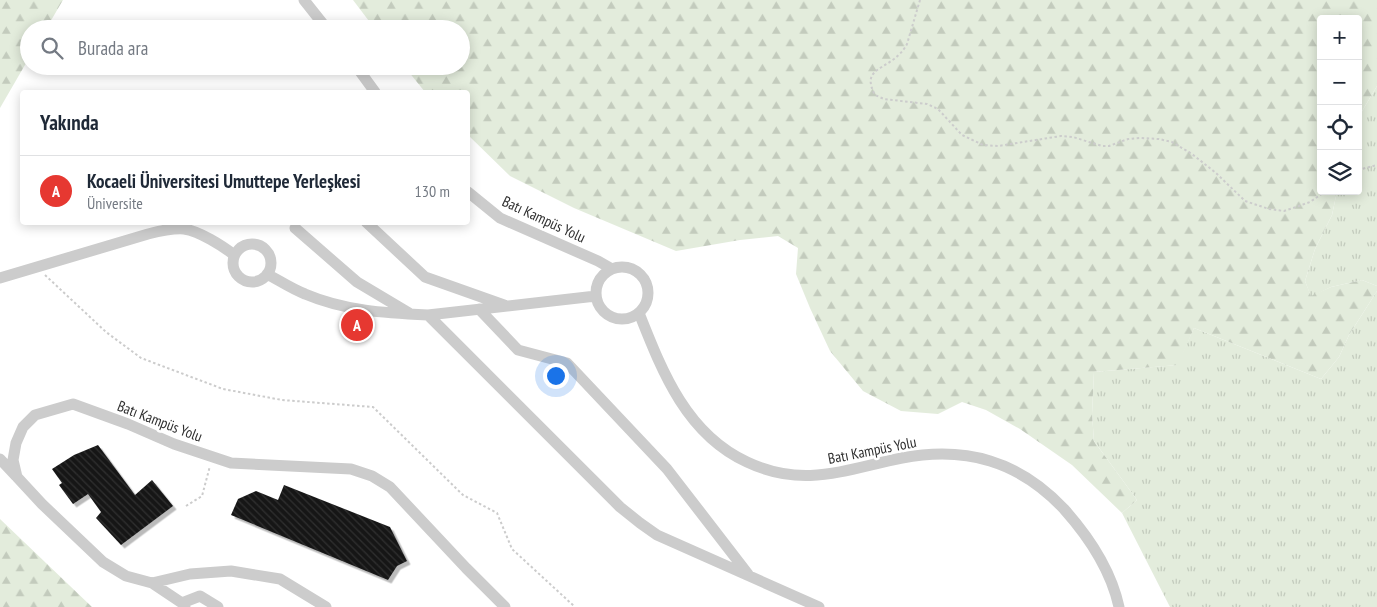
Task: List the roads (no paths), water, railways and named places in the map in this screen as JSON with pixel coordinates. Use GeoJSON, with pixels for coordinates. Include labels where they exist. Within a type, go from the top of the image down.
{"type":"FeatureCollection","features":[{"type":"Feature","properties":{"kind":"lane"},"geometry":{"type":"LineString","coordinates":[[304,0],[320,20]]}},
{"type":"Feature","properties":{"kind":"lane"},"geometry":{"type":"LineString","coordinates":[[363,75],[374,90]]}},
{"type":"Feature","properties":{"kind":"lane","name":"Batı Kampüs Yolu"},"geometry":{"type":"LineString","coordinates":[[470,194],[500,218],[612,269],[621,266],[638,271],[648,286],[649,295],[646,304],[639,313],[655,353],[685,411],[711,438],[731,453],[746,462],[763,468],[782,474],[799,476],[821,475],[857,469],[900,458],[936,453],[976,457],[997,463],[1024,476],[1056,501],[1070,516],[1098,555],[1117,598],[1119,607]]}},
{"type":"Feature","properties":{"kind":"lane"},"geometry":{"type":"LineString","coordinates":[[369,225],[425,277],[508,306]]}},
{"type":"Feature","properties":{"kind":"lane"},"geometry":{"type":"LineString","coordinates":[[295,228],[357,282],[410,314]]}},
{"type":"Feature","properties":{"kind":"lane"},"geometry":{"type":"LineString","coordinates":[[0,278],[148,234],[169,230],[186,229],[224,247],[234,255]]}},
{"type":"Feature","properties":{"kind":"lane"},"geometry":{"type":"LineString","coordinates":[[249,244],[261,246],[266,250],[271,262],[270,268],[267,274],[257,281],[245,281],[233,267],[234,255],[243,246],[249,244]]}},
{"type":"Feature","properties":{"kind":"lane"},"geometry":{"type":"LineString","coordinates":[[612,269],[599,280],[596,288],[598,304],[610,317],[618,319],[627,319],[639,313]]}},
{"type":"Feature","properties":{"kind":"lane"},"geometry":{"type":"LineString","coordinates":[[267,274],[305,294],[338,306],[374,312],[428,315],[596,296]]}},
{"type":"Feature","properties":{"kind":"lane"},"geometry":{"type":"LineString","coordinates":[[478,309],[518,350],[567,363],[667,469],[749,576]]}},
{"type":"Feature","properties":{"kind":"lane"},"geometry":{"type":"LineString","coordinates":[[428,315],[620,507],[640,524],[657,535],[819,607]]}},
{"type":"Feature","properties":{"kind":"lane","name":"Batı Kampüs Yolu"},"geometry":{"type":"LineString","coordinates":[[17,477],[13,460],[16,443],[23,427],[35,415],[73,404],[128,424],[174,444],[231,462],[351,469],[372,476],[390,487],[505,607]]}},
{"type":"Feature","properties":{"kind":"lane"},"geometry":{"type":"LineString","coordinates":[[0,459],[42,504],[102,562],[126,576],[152,583],[183,605],[200,596],[218,607]]}},
{"type":"Feature","properties":{"kind":"lane"},"geometry":{"type":"LineString","coordinates":[[152,583],[190,574],[231,571],[280,579],[326,607]]}},
{"type":"Feature","properties":{"kind":"place","name":"Kocaeli Üniversitesi Umuttepe Yerleşkesi"},"geometry":{"type":"Point","coordinates":[357,325]}}]}
